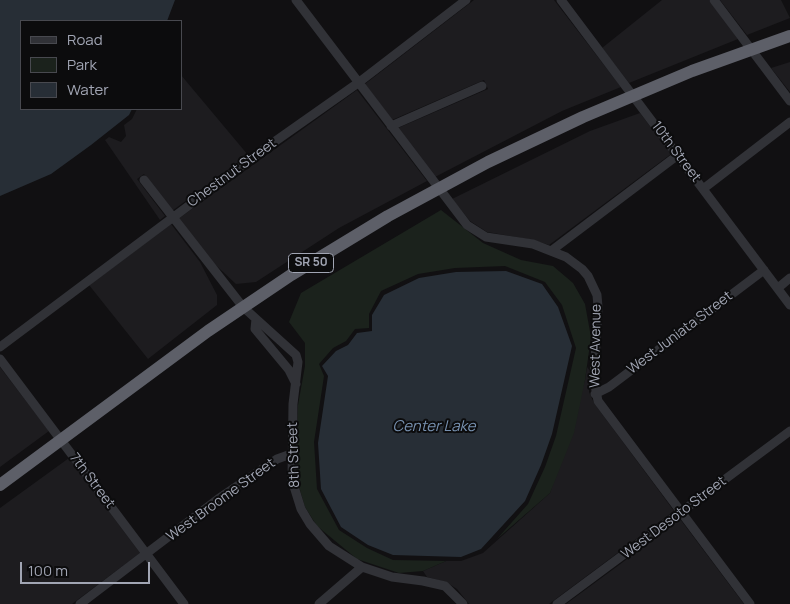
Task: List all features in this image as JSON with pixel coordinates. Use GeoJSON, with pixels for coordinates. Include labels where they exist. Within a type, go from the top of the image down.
{"type":"FeatureCollection","features":[{"type":"Feature","properties":{"kind":"highway","name":"SR 50"},"geometry":{"type":"LineString","coordinates":[[0,485],[60,439],[243,307],[333,249],[439,189],[520,147],[633,96],[790,36]]}},
{"type":"Feature","properties":{"kind":"street","name":"West Avenue"},"geometry":{"type":"LineString","coordinates":[[296,0],[461,218],[486,236],[533,244],[573,261],[582,269],[597,295],[599,324],[594,369],[595,394],[605,412],[750,604]]}},
{"type":"Feature","properties":{"kind":"street","name":"Chestnut Street"},"geometry":{"type":"LineString","coordinates":[[0,347],[172,217],[358,83],[466,0]]}},
{"type":"Feature","properties":{"kind":"street","name":"10th Street"},"geometry":{"type":"LineString","coordinates":[[561,0],[790,305]]}},
{"type":"Feature","properties":{"kind":"street"},"geometry":{"type":"LineString","coordinates":[[714,0],[790,101]]}},
{"type":"Feature","properties":{"kind":"street"},"geometry":{"type":"LineString","coordinates":[[391,126],[482,86]]}},
{"type":"Feature","properties":{"kind":"street"},"geometry":{"type":"LineString","coordinates":[[703,189],[790,122]]}},
{"type":"Feature","properties":{"kind":"street"},"geometry":{"type":"LineString","coordinates":[[551,251],[678,155]]}},
{"type":"Feature","properties":{"kind":"street","name":"8th Street"},"geometry":{"type":"LineString","coordinates":[[144,180],[243,307],[289,346],[296,355],[291,454],[294,492],[310,524],[329,546],[362,567],[392,577],[445,586],[463,604]]}},
{"type":"Feature","properties":{"kind":"street","name":"West Juniata Street"},"geometry":{"type":"LineString","coordinates":[[595,394],[609,387],[764,270]]}},
{"type":"Feature","properties":{"kind":"street"},"geometry":{"type":"LineString","coordinates":[[778,288],[790,278]]}},
{"type":"Feature","properties":{"kind":"street","name":"8th Street"},"geometry":{"type":"LineString","coordinates":[[256,319],[255,329],[289,370],[296,384]]}},
{"type":"Feature","properties":{"kind":"street","name":"7th Street"},"geometry":{"type":"LineString","coordinates":[[0,359],[184,604]]}},
{"type":"Feature","properties":{"kind":"street","name":"West Desoto Street"},"geometry":{"type":"LineString","coordinates":[[557,604],[790,431]]}},
{"type":"Feature","properties":{"kind":"street","name":"West Broome Street"},"geometry":{"type":"LineString","coordinates":[[80,604],[218,499],[272,463],[291,454]]}},
{"type":"Feature","properties":{"kind":"street"},"geometry":{"type":"LineString","coordinates":[[319,604],[362,567]]}},
{"type":"Feature","properties":{"kind":"shaded area"},"geometry":{"type":"Polygon","coordinates":[[[474,0],[554,0],[621,87],[562,111],[435,177],[398,128],[488,89],[484,80],[392,120],[365,84],[474,0]]]}},
{"type":"Feature","properties":{"kind":"shaded area"},"geometry":{"type":"Polygon","coordinates":[[[662,0],[709,0],[738,39],[629,83],[602,48],[662,0]]]}},
{"type":"Feature","properties":{"kind":"shaded area"},"geometry":{"type":"Polygon","coordinates":[[[720,0],[781,0],[790,18],[747,35],[720,0]]]}},
{"type":"Feature","properties":{"kind":"shaded area"},"geometry":{"type":"Polygon","coordinates":[[[790,62],[790,92],[771,68],[790,62]]]}},
{"type":"Feature","properties":{"kind":"shaded area"},"geometry":{"type":"Polygon","coordinates":[[[182,76],[248,155],[172,211],[144,174],[137,179],[165,216],[160,220],[105,140],[109,137],[121,142],[126,136],[124,125],[132,119],[136,110],[182,110],[182,76]]]}},
{"type":"Feature","properties":{"kind":"shaded area"},"geometry":{"type":"Polygon","coordinates":[[[357,90],[427,181],[339,228],[256,282],[236,284],[207,257],[178,219],[357,90]]]}},
{"type":"Feature","properties":{"kind":"shaded area"},"geometry":{"type":"Polygon","coordinates":[[[640,113],[671,154],[549,245],[533,240],[487,232],[470,221],[452,199],[590,131],[640,113]]]}},
{"type":"Feature","properties":{"kind":"shaded area"},"geometry":{"type":"Polygon","coordinates":[[[171,224],[200,262],[217,295],[217,305],[148,359],[89,285],[171,224]]]}},
{"type":"Feature","properties":{"kind":"shaded area"},"geometry":{"type":"Polygon","coordinates":[[[0,367],[49,431],[0,467],[0,367]]]}},
{"type":"Feature","properties":{"kind":"shaded area"},"geometry":{"type":"Polygon","coordinates":[[[587,367],[590,371],[589,392],[594,403],[674,511],[549,604],[469,604],[457,589],[446,582],[427,577],[423,571],[446,561],[461,561],[483,553],[550,493],[585,380],[587,367]]]}},
{"type":"Feature","properties":{"kind":"shaded area"},"geometry":{"type":"Polygon","coordinates":[[[69,458],[140,553],[72,604],[0,604],[0,508],[69,458]]]}},
{"type":"Feature","properties":{"kind":"shaded area"},"geometry":{"type":"Polygon","coordinates":[[[680,519],[744,604],[566,604],[653,540],[680,519]]]}},
{"type":"Feature","properties":{"kind":"green space"},"geometry":{"type":"Polygon","coordinates":[[[441,210],[483,243],[521,260],[553,266],[573,283],[585,304],[591,337],[585,380],[574,433],[550,493],[497,539],[528,504],[545,467],[556,436],[576,348],[562,305],[545,282],[505,266],[455,268],[418,274],[381,291],[369,314],[369,328],[355,329],[346,341],[333,348],[319,364],[324,376],[314,442],[317,489],[339,530],[367,548],[393,560],[446,561],[423,571],[399,573],[357,559],[317,526],[305,507],[297,480],[296,453],[298,405],[305,366],[305,343],[289,322],[301,293],[441,210]]]}},
{"type":"Feature","properties":{"kind":"water"},"geometry":{"type":"Polygon","coordinates":[[[0,0],[175,0],[167,20],[20,20],[20,110],[132,110],[129,115],[51,174],[0,196],[0,0]]]}},
{"type":"Feature","properties":{"kind":"water","name":"Center Lake"},"geometry":{"type":"Polygon","coordinates":[[[506,271],[542,284],[558,307],[572,346],[552,434],[525,501],[481,549],[461,557],[393,555],[368,545],[341,527],[321,489],[318,443],[328,376],[322,366],[336,351],[348,345],[357,333],[372,331],[372,315],[384,295],[419,278],[456,272],[506,271]]]}}]}
